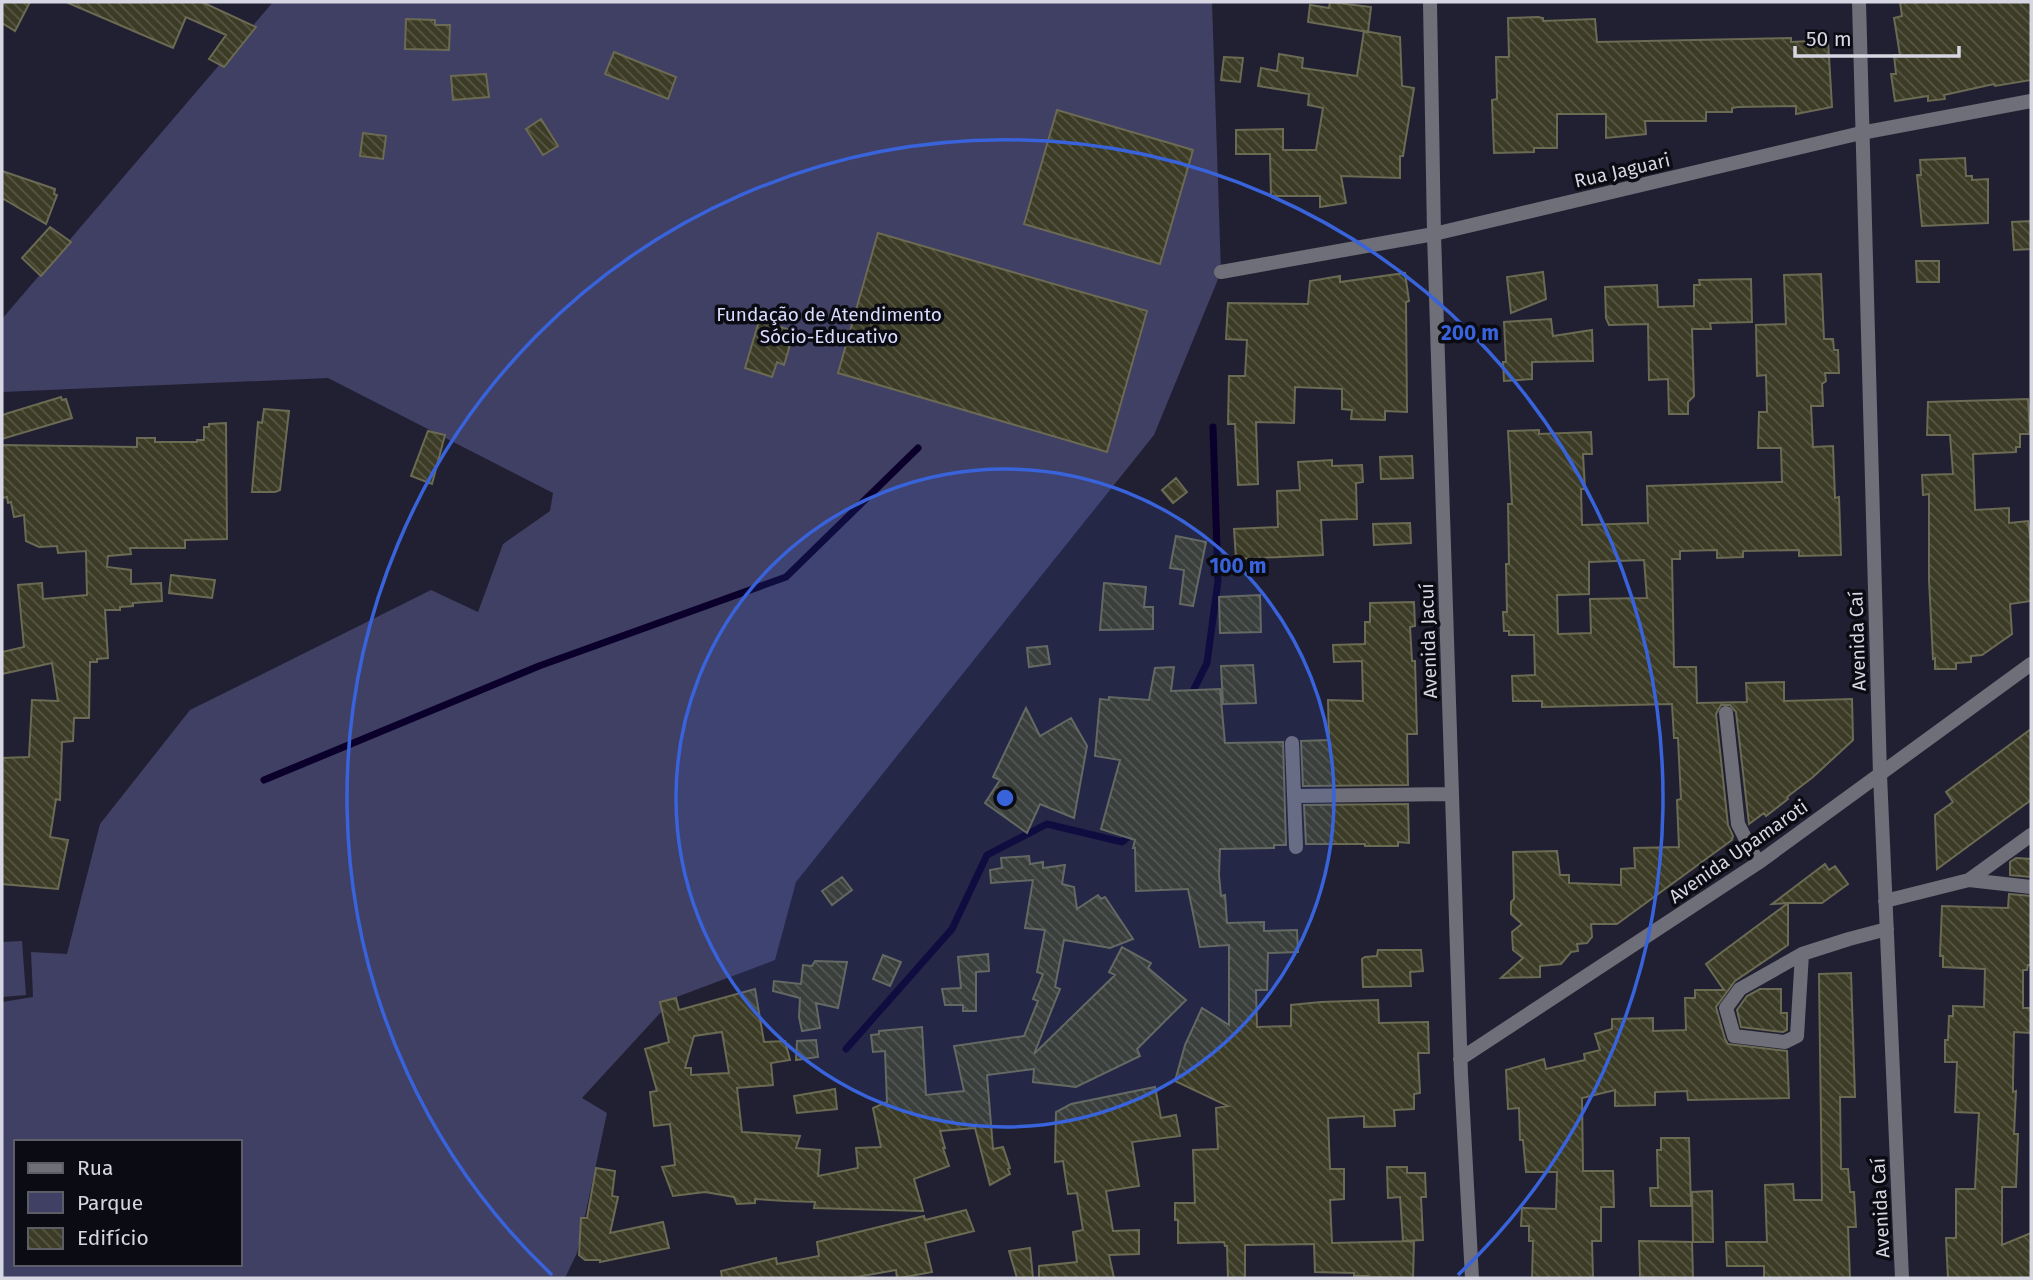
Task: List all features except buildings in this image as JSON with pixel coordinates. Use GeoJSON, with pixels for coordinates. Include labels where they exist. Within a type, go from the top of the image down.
{"type":"FeatureCollection","features":[{"type":"Feature","properties":{"kind":"street","name":"Avenida Jacuí"},"geometry":{"type":"LineString","coordinates":[[1430,2],[1434,234],[1452,794],[1472,1278]]}},
{"type":"Feature","properties":{"kind":"street","name":"Avenida Caí"},"geometry":{"type":"LineString","coordinates":[[1859,2],[1880,775],[1902,1278]]}},
{"type":"Feature","properties":{"kind":"street","name":"Rua Jaguari"},"geometry":{"type":"LineString","coordinates":[[1221,272],[1434,234],[1861,133],[2031,101]]}},
{"type":"Feature","properties":{"kind":"street","name":"Avenida Upamaroti"},"geometry":{"type":"LineString","coordinates":[[1461,1059],[1758,863],[2031,664]]}},
{"type":"Feature","properties":{"kind":"street"},"geometry":{"type":"LineString","coordinates":[[1726,713],[1738,824],[1758,863]]}},
{"type":"Feature","properties":{"kind":"street"},"geometry":{"type":"LineString","coordinates":[[1292,743],[1296,847]]}},
{"type":"Feature","properties":{"kind":"street"},"geometry":{"type":"LineString","coordinates":[[1294,796],[1452,794]]}},
{"type":"Feature","properties":{"kind":"street"},"geometry":{"type":"LineString","coordinates":[[1969,880],[2031,835]]}},
{"type":"Feature","properties":{"kind":"street"},"geometry":{"type":"LineString","coordinates":[[1885,901],[1969,880],[2031,887]]}},
{"type":"Feature","properties":{"kind":"street"},"geometry":{"type":"LineString","coordinates":[[1802,954],[1797,1036],[1785,1042],[1734,1036],[1726,1009],[1740,989],[1802,954],[1887,929]]}},
{"type":"Feature","properties":{"kind":"green space","name":"Fundação de Atendimento Sócio-Educativo"},"geometry":{"type":"Polygon","coordinates":[[[273,2],[1212,2],[1221,272],[1154,435],[796,882],[775,960],[674,998],[582,1098],[607,1113],[577,1253],[565,1278],[2,1278],[2,1002],[33,997],[31,952],[67,954],[100,824],[190,710],[431,590],[478,612],[503,544],[550,511],[553,493],[328,378],[2,392],[2,319],[273,2]]]}},
{"type":"Feature","properties":{"kind":"green space"},"geometry":{"type":"Polygon","coordinates":[[[22,941],[26,995],[2,997],[2,942],[22,941]]]}},
{"type":"Feature","properties":{"kind":"waterway"},"geometry":{"type":"LineString","coordinates":[[1194,700],[1194,689],[1207,663],[1218,581],[1213,427]]}},
{"type":"Feature","properties":{"kind":"waterway"},"geometry":{"type":"LineString","coordinates":[[264,780],[539,666],[786,577],[918,448]]}},
{"type":"Feature","properties":{"kind":"waterway"},"geometry":{"type":"LineString","coordinates":[[846,1049],[952,929],[987,855],[1047,824],[1122,842],[1133,833]]}}]}
